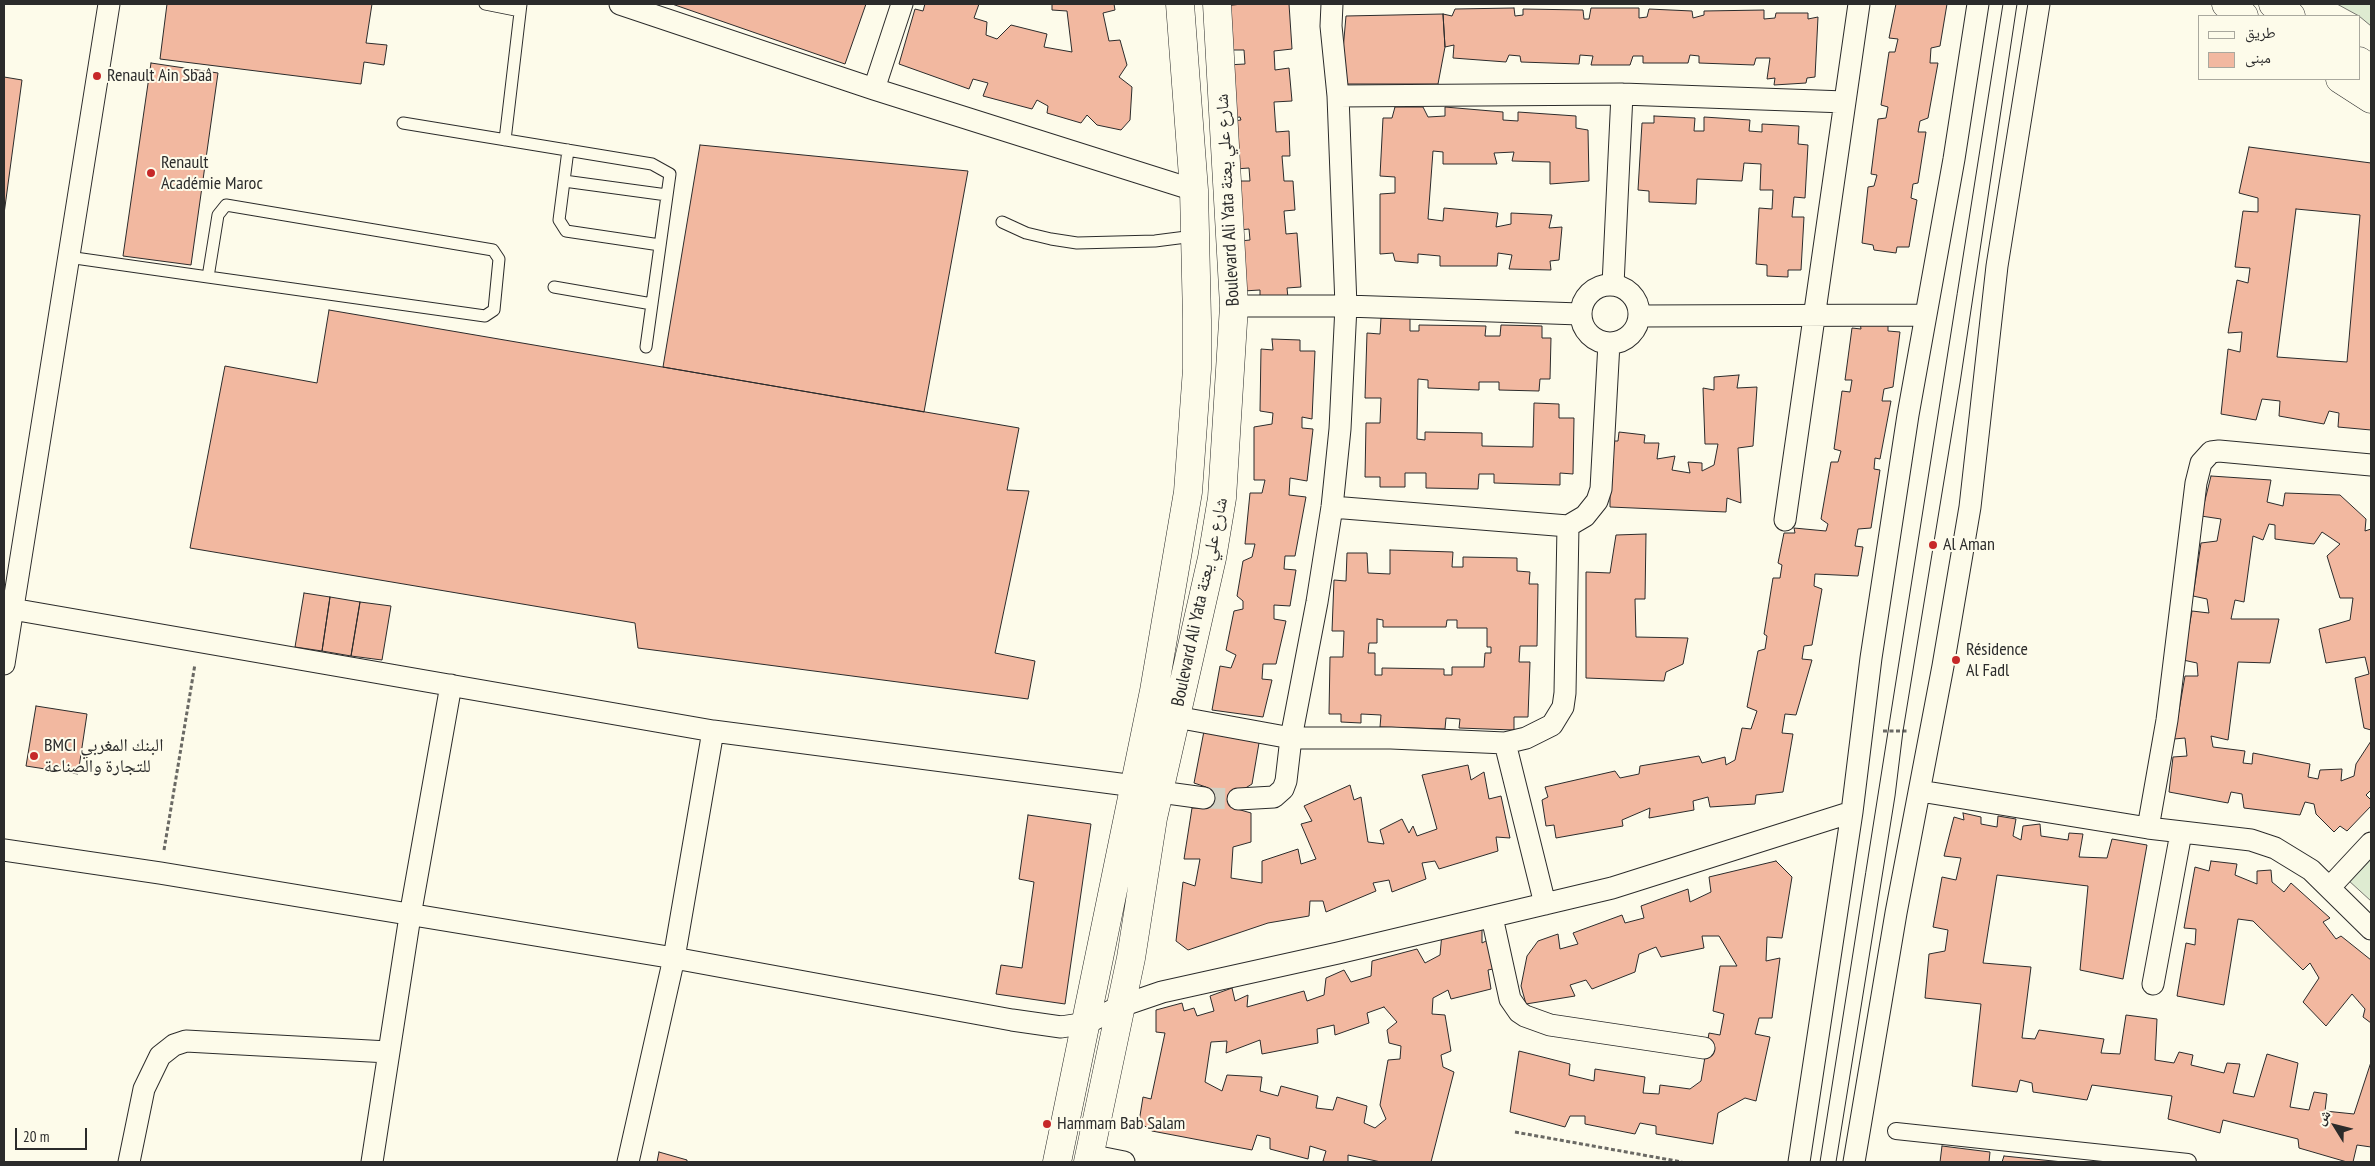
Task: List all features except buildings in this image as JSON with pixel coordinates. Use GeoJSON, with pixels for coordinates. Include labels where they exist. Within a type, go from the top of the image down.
{"type":"FeatureCollection","features":[{"type":"Feature","properties":{"kind":"street"},"geometry":{"type":"LineString","coordinates":[[4,664],[109,4]]}},
{"type":"Feature","properties":{"kind":"street"},"geometry":{"type":"LineString","coordinates":[[874,89],[902,4]]}},
{"type":"Feature","properties":{"kind":"street","name":"Boulevard Ali Yata شارع علي يعتة"},"geometry":{"type":"LineString","coordinates":[[1089,1159],[1131,958],[1153,818],[1147,789],[1154,691],[1188,492],[1197,369],[1194,190],[1180,4]]}},
{"type":"Feature","properties":{"kind":"street","name":"Boulevard Ali Yata شارع علي يعتة"},"geometry":{"type":"LineString","coordinates":[[1057,1162],[1086,1023],[1147,789],[1176,717],[1212,558],[1222,498],[1234,306],[1217,4]]}},
{"type":"Feature","properties":{"kind":"street"},"geometry":{"type":"LineString","coordinates":[[1238,799],[1274,797],[1283,789],[1291,738],[1318,602],[1332,507],[1340,430],[1346,306],[1338,96],[1331,26],[1332,4]]}},
{"type":"Feature","properties":{"kind":"street"},"geometry":{"type":"LineString","coordinates":[[1786,520],[1859,4]]}},
{"type":"Feature","properties":{"kind":"street"},"geometry":{"type":"LineString","coordinates":[[1799,1162],[1852,812],[1877,620],[1925,315],[1954,159],[1978,4]]}},
{"type":"Feature","properties":{"kind":"street"},"geometry":{"type":"LineString","coordinates":[[2226,4],[2242,15]]}},
{"type":"Feature","properties":{"kind":"street"},"geometry":{"type":"LineString","coordinates":[[2273,4],[2290,15]]}},
{"type":"Feature","properties":{"kind":"street"},"geometry":{"type":"LineString","coordinates":[[634,6],[874,89],[1194,190]]}},
{"type":"Feature","properties":{"kind":"street"},"geometry":{"type":"LineString","coordinates":[[1854,1162],[1896,913],[1931,732],[1970,507],[1997,266],[2040,9]]}},
{"type":"Feature","properties":{"kind":"street"},"geometry":{"type":"LineString","coordinates":[[2360,62],[2371,69]]}},
{"type":"Feature","properties":{"kind":"street"},"geometry":{"type":"LineString","coordinates":[[2341,80],[2371,100]]}},
{"type":"Feature","properties":{"kind":"street"},"geometry":{"type":"LineString","coordinates":[[1338,96],[1622,94],[1845,102]]}},
{"type":"Feature","properties":{"kind":"street"},"geometry":{"type":"LineString","coordinates":[[1613,285],[1622,94]]}},
{"type":"Feature","properties":{"kind":"street"},"geometry":{"type":"LineString","coordinates":[[1613,285],[1629,292],[1639,307],[1639,316],[1638,325],[1633,332],[1618,342],[1609,344],[1598,341],[1589,335],[1583,326],[1580,314],[1581,306],[1590,292],[1597,288],[1613,285]]}},
{"type":"Feature","properties":{"kind":"street"},"geometry":{"type":"LineString","coordinates":[[1234,306],[1346,306],[1580,314]]}},
{"type":"Feature","properties":{"kind":"street"},"geometry":{"type":"LineString","coordinates":[[1639,316],[1925,315]]}},
{"type":"Feature","properties":{"kind":"street"},"geometry":{"type":"LineString","coordinates":[[1332,507],[1568,526],[1585,516],[1597,501],[1601,489],[1609,344]]}},
{"type":"Feature","properties":{"kind":"street"},"geometry":{"type":"LineString","coordinates":[[2148,828],[2167,720],[2196,483],[2201,462],[2205,456],[2219,451],[2371,464]]}},
{"type":"Feature","properties":{"kind":"street"},"geometry":{"type":"LineString","coordinates":[[1176,717],[1291,738],[1391,738],[1505,743],[1526,738],[1552,725],[1563,707],[1568,526]]}},
{"type":"Feature","properties":{"kind":"street"},"geometry":{"type":"LineString","coordinates":[[12,610],[199,640],[713,731],[1204,798]]}},
{"type":"Feature","properties":{"kind":"street"},"geometry":{"type":"LineString","coordinates":[[372,1162],[410,916],[451,685]]}},
{"type":"Feature","properties":{"kind":"street"},"geometry":{"type":"LineString","coordinates":[[628,1162],[674,958],[713,731]]}},
{"type":"Feature","properties":{"kind":"street"},"geometry":{"type":"LineString","coordinates":[[1505,743],[1545,904]]}},
{"type":"Feature","properties":{"kind":"street"},"geometry":{"type":"LineString","coordinates":[[1920,791],[2181,833],[2251,840],[2275,848],[2311,870],[2371,929]]}},
{"type":"Feature","properties":{"kind":"street"},"geometry":{"type":"LineString","coordinates":[[4,850],[160,873],[410,916],[674,958],[1038,1025],[1061,1027],[1086,1023],[1121,1006],[1162,992],[1492,917],[1669,871],[1852,812]]}},
{"type":"Feature","properties":{"kind":"street"},"geometry":{"type":"LineString","coordinates":[[2153,984],[2181,833]]}},
{"type":"Feature","properties":{"kind":"street"},"geometry":{"type":"LineString","coordinates":[[2330,887],[2371,843]]}},
{"type":"Feature","properties":{"kind":"street"},"geometry":{"type":"LineString","coordinates":[[1492,917],[1510,999],[1519,1012],[1525,1016],[1550,1025],[1704,1048]]}},
{"type":"Feature","properties":{"kind":"street"},"geometry":{"type":"LineString","coordinates":[[129,1162],[144,1089],[160,1056],[174,1044],[186,1041],[388,1052]]}},
{"type":"Feature","properties":{"kind":"street"},"geometry":{"type":"LineString","coordinates":[[1896,1131],[2188,1162]]}},
{"type":"Feature","properties":{"kind":"street"},"geometry":{"type":"LineString","coordinates":[[1089,1159],[1124,1162]]}},
{"type":"Feature","properties":{"kind":"lane"},"geometry":{"type":"LineString","coordinates":[[485,4],[520,7],[505,140]]}},
{"type":"Feature","properties":{"kind":"lane"},"geometry":{"type":"LineString","coordinates":[[403,123],[652,164],[670,174],[646,347]]}},
{"type":"Feature","properties":{"kind":"lane"},"geometry":{"type":"LineString","coordinates":[[568,150],[559,220],[566,231],[660,245]]}},
{"type":"Feature","properties":{"kind":"lane"},"geometry":{"type":"LineString","coordinates":[[564,181],[667,195]]}},
{"type":"Feature","properties":{"kind":"lane"},"geometry":{"type":"LineString","coordinates":[[68,257],[208,277],[485,316],[494,310],[499,259],[493,250],[226,205],[218,214],[208,277]]}},
{"type":"Feature","properties":{"kind":"lane"},"geometry":{"type":"LineString","coordinates":[[1002,222],[1026,233],[1077,243],[1156,241],[1194,236]]}},
{"type":"Feature","properties":{"kind":"lane"},"geometry":{"type":"LineString","coordinates":[[554,288],[652,304]]}},
{"type":"Feature","properties":{"kind":"path"},"geometry":{"type":"LineString","coordinates":[[160,873],[199,640]]}},
{"type":"Feature","properties":{"kind":"path"},"geometry":{"type":"LineString","coordinates":[[1863,730],[1931,732]]}},
{"type":"Feature","properties":{"kind":"path"},"geometry":{"type":"LineString","coordinates":[[1515,1132],[1682,1162]]}},
{"type":"Feature","properties":{"kind":"green space"},"geometry":{"type":"Polygon","coordinates":[[[2337,4],[2371,4],[2371,26],[2360,15],[2337,4]]]}},
{"type":"Feature","properties":{"kind":"green space"},"geometry":{"type":"Polygon","coordinates":[[[2371,854],[2371,901],[2348,880],[2371,854]]]}},
{"type":"Feature","properties":{"kind":"tunnel"},"geometry":{"type":"LineString","coordinates":[[1204,798],[1238,799]]}},
{"type":"Feature","properties":{"kind":"tram line"},"geometry":{"type":"LineString","coordinates":[[1820,1162],[2003,4]]}},
{"type":"Feature","properties":{"kind":"tram line"},"geometry":{"type":"LineString","coordinates":[[1836,1162],[1895,796],[1903,731],[1960,383],[2017,4]]}},
{"type":"Feature","properties":{"kind":"place","name":"Renault Ain Sbaâ"},"geometry":{"type":"Point","coordinates":[97,76]}},
{"type":"Feature","properties":{"kind":"place","name":"Renault Académie Maroc"},"geometry":{"type":"Point","coordinates":[151,173]}},
{"type":"Feature","properties":{"kind":"place","name":"Al Aman"},"geometry":{"type":"Point","coordinates":[1933,545]}},
{"type":"Feature","properties":{"kind":"place","name":"Résidence Al Fadl"},"geometry":{"type":"Point","coordinates":[1956,660]}},
{"type":"Feature","properties":{"kind":"place","name":"BMCI البنك المغربي للتجارة والصناعة"},"geometry":{"type":"Point","coordinates":[34,756]}},
{"type":"Feature","properties":{"kind":"place","name":"Hammam Bab Salam"},"geometry":{"type":"Point","coordinates":[1047,1124]}}]}
